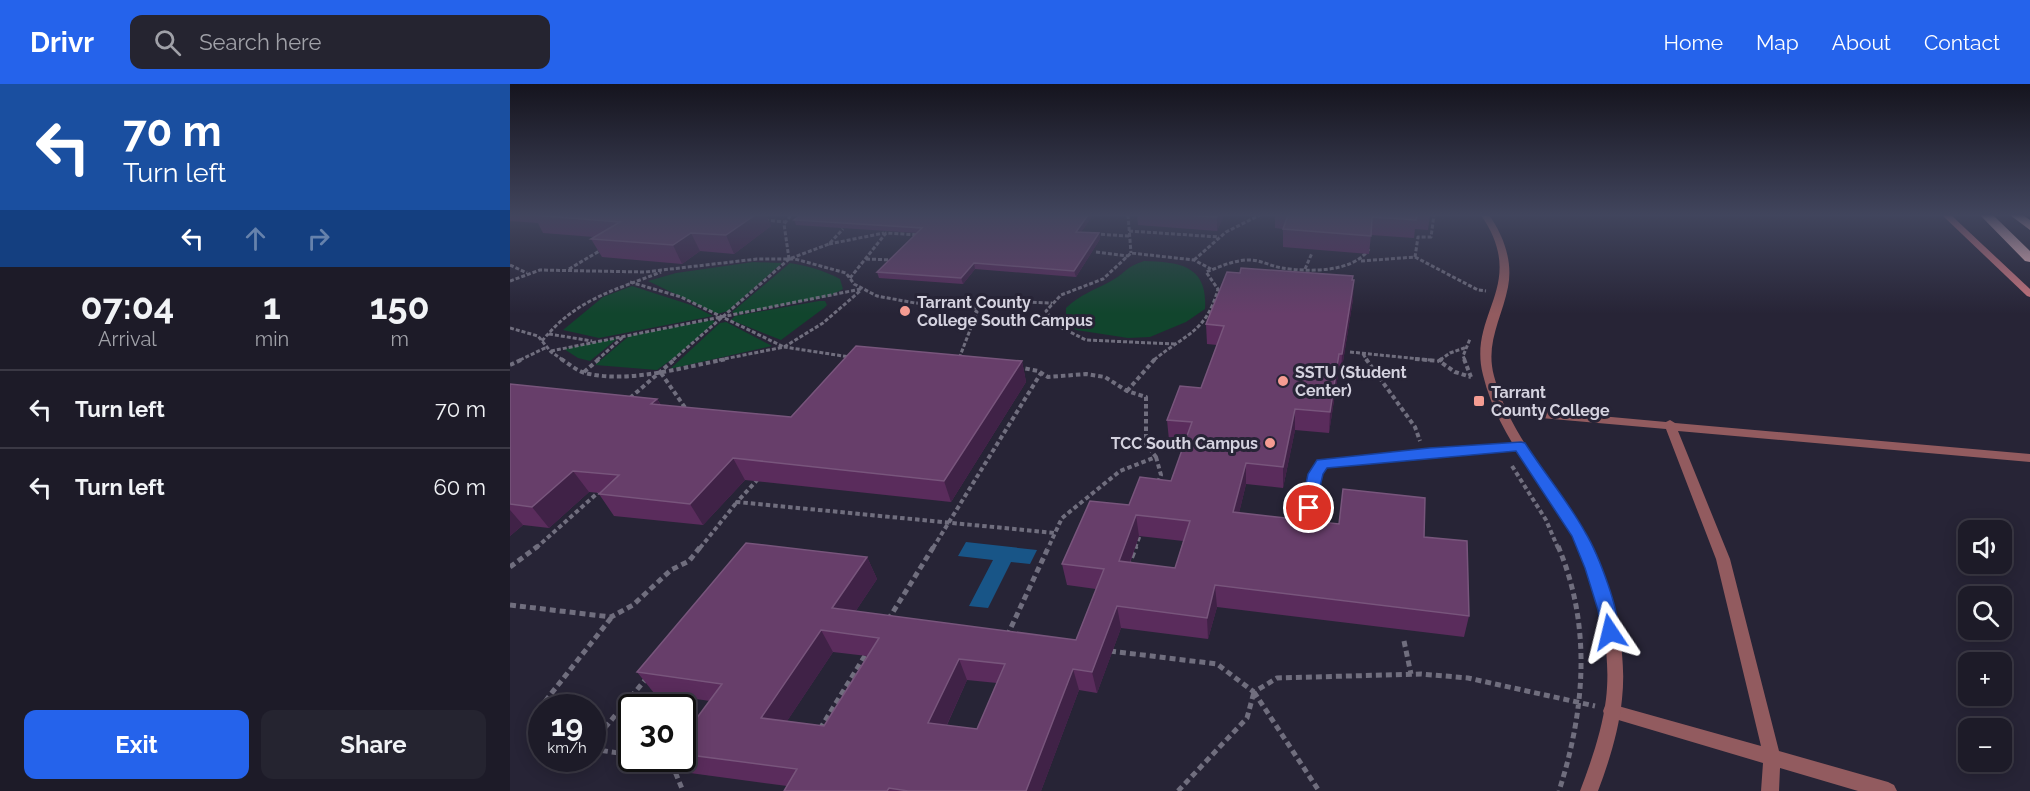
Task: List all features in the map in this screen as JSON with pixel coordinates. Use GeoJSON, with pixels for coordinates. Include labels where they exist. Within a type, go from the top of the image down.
{"type":"FeatureCollection","features":[{"type":"Feature","properties":{"kind":"main road"},"geometry":{"type":"LineString","coordinates":[[1981,248],[2030,294]]}},
{"type":"Feature","properties":{"kind":"street"},"geometry":{"type":"LineString","coordinates":[[1502,248],[1505,265],[1502,294],[1489,323],[1485,362],[1496,401],[1532,466],[1579,534],[1593,568],[1606,610],[1613,655],[1614,698],[1589,791]]}},
{"type":"Feature","properties":{"kind":"street"},"geometry":{"type":"LineString","coordinates":[[1501,411],[1670,424],[2030,458]]}},
{"type":"Feature","properties":{"kind":"street"},"geometry":{"type":"LineString","coordinates":[[1670,424],[1723,559],[1772,757],[1770,791]]}},
{"type":"Feature","properties":{"kind":"street"},"geometry":{"type":"LineString","coordinates":[[1309,508],[1316,474],[1322,464],[1521,446]]}},
{"type":"Feature","properties":{"kind":"street"},"geometry":{"type":"LineString","coordinates":[[1611,711],[1888,791]]}},
{"type":"Feature","properties":{"kind":"path"},"geometry":{"type":"LineString","coordinates":[[569,269],[605,248]]}},
{"type":"Feature","properties":{"kind":"path"},"geometry":{"type":"LineString","coordinates":[[788,248],[789,259]]}},
{"type":"Feature","properties":{"kind":"path"},"geometry":{"type":"LineString","coordinates":[[622,405],[789,259],[818,248]]}},
{"type":"Feature","properties":{"kind":"path"},"geometry":{"type":"LineString","coordinates":[[850,278],[874,248]]}},
{"type":"Feature","properties":{"kind":"path"},"geometry":{"type":"LineString","coordinates":[[1129,248],[1129,255],[1103,279],[1061,295],[1046,311],[1056,325],[1086,340],[1176,344]]}},
{"type":"Feature","properties":{"kind":"path"},"geometry":{"type":"LineString","coordinates":[[1194,260],[1207,248]]}},
{"type":"Feature","properties":{"kind":"path"},"geometry":{"type":"LineString","coordinates":[[1415,257],[1416,248]]}},
{"type":"Feature","properties":{"kind":"path"},"geometry":{"type":"LineString","coordinates":[[1355,262],[1367,255],[1370,249]]}},
{"type":"Feature","properties":{"kind":"path"},"geometry":{"type":"LineString","coordinates":[[1096,252],[1194,260],[1211,269]]}},
{"type":"Feature","properties":{"kind":"path"},"geometry":{"type":"LineString","coordinates":[[1305,269],[1312,253]]}},
{"type":"Feature","properties":{"kind":"path"},"geometry":{"type":"LineString","coordinates":[[1127,391],[1155,359],[1200,326],[1214,309],[1218,289],[1206,272],[1231,262],[1250,260],[1282,268],[1324,269],[1355,262],[1415,257],[1478,290],[1488,292]]}},
{"type":"Feature","properties":{"kind":"path"},"geometry":{"type":"LineString","coordinates":[[510,281],[540,270],[569,269],[617,273],[757,259],[789,259],[837,269],[863,289],[877,296],[904,301],[973,308],[1024,302],[1053,303]]}},
{"type":"Feature","properties":{"kind":"path"},"geometry":{"type":"LineString","coordinates":[[865,259],[893,260]]}},
{"type":"Feature","properties":{"kind":"path"},"geometry":{"type":"LineString","coordinates":[[510,265],[528,274]]}},
{"type":"Feature","properties":{"kind":"path"},"geometry":{"type":"LineString","coordinates":[[542,341],[558,321],[584,302],[630,282],[670,269]]}},
{"type":"Feature","properties":{"kind":"path"},"geometry":{"type":"LineString","coordinates":[[630,282],[681,297],[784,347],[851,357]]}},
{"type":"Feature","properties":{"kind":"path"},"geometry":{"type":"LineString","coordinates":[[1485,302],[1490,283]]}},
{"type":"Feature","properties":{"kind":"path"},"geometry":{"type":"LineString","coordinates":[[550,352],[595,341],[723,318],[863,289]]}},
{"type":"Feature","properties":{"kind":"path"},"geometry":{"type":"LineString","coordinates":[[510,328],[538,336],[550,352],[583,373],[646,375],[784,347],[810,333],[837,311],[846,300],[863,289]]}},
{"type":"Feature","properties":{"kind":"path"},"geometry":{"type":"LineString","coordinates":[[960,356],[977,312],[973,308]]}},
{"type":"Feature","properties":{"kind":"path"},"geometry":{"type":"LineString","coordinates":[[1474,329],[1463,356],[1475,385]]}},
{"type":"Feature","properties":{"kind":"path"},"geometry":{"type":"LineString","coordinates":[[548,334],[595,341]]}},
{"type":"Feature","properties":{"kind":"path"},"geometry":{"type":"LineString","coordinates":[[583,373],[624,336]]}},
{"type":"Feature","properties":{"kind":"path"},"geometry":{"type":"LineString","coordinates":[[510,365],[547,347]]}},
{"type":"Feature","properties":{"kind":"path"},"geometry":{"type":"LineString","coordinates":[[1439,361],[1450,353],[1467,347]]}},
{"type":"Feature","properties":{"kind":"path"},"geometry":{"type":"LineString","coordinates":[[1350,352],[1439,361],[1455,372],[1472,378]]}},
{"type":"Feature","properties":{"kind":"path"},"geometry":{"type":"LineString","coordinates":[[1363,354],[1415,427],[1424,453]]}},
{"type":"Feature","properties":{"kind":"path"},"geometry":{"type":"LineString","coordinates":[[949,356],[966,357]]}},
{"type":"Feature","properties":{"kind":"path"},"geometry":{"type":"LineString","coordinates":[[1012,361],[1016,367],[1048,377],[1095,375],[1105,377],[1127,391],[1146,397],[1146,444],[1156,457],[1161,475],[1155,491]]}},
{"type":"Feature","properties":{"kind":"path"},"geometry":{"type":"LineString","coordinates":[[661,373],[687,411]]}},
{"type":"Feature","properties":{"kind":"path"},"geometry":{"type":"LineString","coordinates":[[885,624],[1041,373]]}},
{"type":"Feature","properties":{"kind":"path"},"geometry":{"type":"LineString","coordinates":[[1503,448],[1517,477],[1549,526],[1571,582],[1581,626],[1583,665],[1581,702],[1577,728],[1559,791]]}},
{"type":"Feature","properties":{"kind":"path"},"geometry":{"type":"LineString","coordinates":[[1005,640],[1062,518],[1120,471],[1156,457]]}},
{"type":"Feature","properties":{"kind":"path"},"geometry":{"type":"LineString","coordinates":[[551,694],[611,617],[633,604],[671,570],[689,561],[761,475]]}},
{"type":"Feature","properties":{"kind":"path"},"geometry":{"type":"LineString","coordinates":[[510,567],[534,550],[602,488]]}},
{"type":"Feature","properties":{"kind":"path"},"geometry":{"type":"LineString","coordinates":[[737,502],[1055,533]]}},
{"type":"Feature","properties":{"kind":"path"},"geometry":{"type":"LineString","coordinates":[[1126,575],[1144,521]]}},
{"type":"Feature","properties":{"kind":"path"},"geometry":{"type":"LineString","coordinates":[[510,605],[611,617]]}},
{"type":"Feature","properties":{"kind":"path"},"geometry":{"type":"LineString","coordinates":[[1404,641],[1411,674]]}},
{"type":"Feature","properties":{"kind":"path"},"geometry":{"type":"LineString","coordinates":[[807,729],[819,731],[869,649]]}},
{"type":"Feature","properties":{"kind":"path"},"geometry":{"type":"LineString","coordinates":[[1106,651],[1217,664],[1254,692],[1319,791]]}},
{"type":"Feature","properties":{"kind":"path"},"geometry":{"type":"LineString","coordinates":[[606,727],[654,670]]}},
{"type":"Feature","properties":{"kind":"path"},"geometry":{"type":"LineString","coordinates":[[1178,791],[1247,718],[1254,692],[1277,678],[1411,674],[1468,678],[1581,702],[1611,711]]}},
{"type":"Feature","properties":{"kind":"path"},"geometry":{"type":"LineString","coordinates":[[676,772],[683,791]]}},
{"type":"Feature","properties":{"kind":"green space"},"geometry":{"type":"Polygon","coordinates":[[[1144,261],[1170,263],[1190,269],[1202,284],[1205,309],[1186,322],[1150,337],[1128,338],[1076,330],[1066,321],[1066,308],[1071,303],[1144,261]]]}},
{"type":"Feature","properties":{"kind":"green space"},"geometry":{"type":"Polygon","coordinates":[[[753,262],[782,263],[728,311],[717,314],[648,281],[676,273],[753,262]]]}},
{"type":"Feature","properties":{"kind":"green space"},"geometry":{"type":"Polygon","coordinates":[[[790,263],[834,276],[840,279],[843,289],[830,296],[736,314],[732,312],[790,263]]]}},
{"type":"Feature","properties":{"kind":"green space"},"geometry":{"type":"Polygon","coordinates":[[[632,286],[691,305],[713,316],[599,338],[563,330],[603,297],[632,286]]]}},
{"type":"Feature","properties":{"kind":"green space"},"geometry":{"type":"Polygon","coordinates":[[[825,301],[827,305],[781,340],[731,320],[735,316],[825,301]]]}},
{"type":"Feature","properties":{"kind":"green space"},"geometry":{"type":"Polygon","coordinates":[[[712,320],[715,322],[657,370],[595,365],[629,336],[712,320]]]}},
{"type":"Feature","properties":{"kind":"green space"},"geometry":{"type":"Polygon","coordinates":[[[726,322],[772,346],[670,369],[720,323],[726,322]]]}},
{"type":"Feature","properties":{"kind":"green space"},"geometry":{"type":"Polygon","coordinates":[[[618,338],[590,361],[578,358],[564,349],[618,338]]]}},
{"type":"Feature","properties":{"kind":"water"},"geometry":{"type":"Polygon","coordinates":[[[966,542],[1037,550],[1030,564],[1011,562],[988,608],[969,606],[993,560],[958,556],[966,542]]]}},
{"type":"Feature","properties":{"kind":"building"},"geometry":{"type":"Polygon","coordinates":[[[902,248],[1089,248],[1074,271],[974,263],[961,278],[877,272],[902,248]]]}},
{"type":"Feature","properties":{"kind":"building"},"geometry":{"type":"Polygon","coordinates":[[[1241,268],[1353,276],[1352,280],[1354,280],[1330,412],[1295,409],[1283,467],[1246,463],[1233,512],[1339,524],[1343,489],[1425,498],[1424,537],[1467,541],[1469,616],[1215,585],[1207,618],[1117,606],[1092,672],[1073,669],[1026,791],[908,791],[889,788],[887,791],[784,791],[797,769],[696,756],[696,719],[722,684],[637,672],[746,543],[867,557],[832,608],[1076,640],[1104,569],[1062,564],[1090,501],[1129,505],[1140,477],[1171,481],[1192,422],[1167,420],[1180,386],[1201,388],[1224,326],[1206,324],[1227,272],[1240,273],[1241,268]],[[1136,515],[1119,561],[1175,568],[1190,521],[1136,515]],[[821,630],[761,718],[824,726],[879,638],[821,630]],[[959,659],[928,723],[977,729],[1005,664],[959,659]]]}},
{"type":"Feature","properties":{"kind":"building"},"geometry":{"type":"Polygon","coordinates":[[[856,346],[1022,361],[944,481],[733,458],[690,504],[599,494],[619,475],[573,471],[532,507],[510,504],[510,384],[657,399],[651,404],[791,417],[856,346]]]}},
{"type":"Feature","properties":{"kind":"place","name":"Tarrant County College South Campus"},"geometry":{"type":"Point","coordinates":[905,311]}},
{"type":"Feature","properties":{"kind":"place","name":"SSTU (Student Center)"},"geometry":{"type":"Point","coordinates":[1283,381]}},
{"type":"Feature","properties":{"kind":"place","name":"Tarrant County College"},"geometry":{"type":"Point","coordinates":[1479,401]}},
{"type":"Feature","properties":{"kind":"place","name":"TCC South Campus"},"geometry":{"type":"Point","coordinates":[1270,443]}},
{"type":"Feature","properties":{"kind":"route"},"geometry":{"type":"LineString","coordinates":[[1309,508],[1316,474],[1322,464],[1521,446],[1532,466],[1579,534],[1593,568],[1610,632]]}}]}
